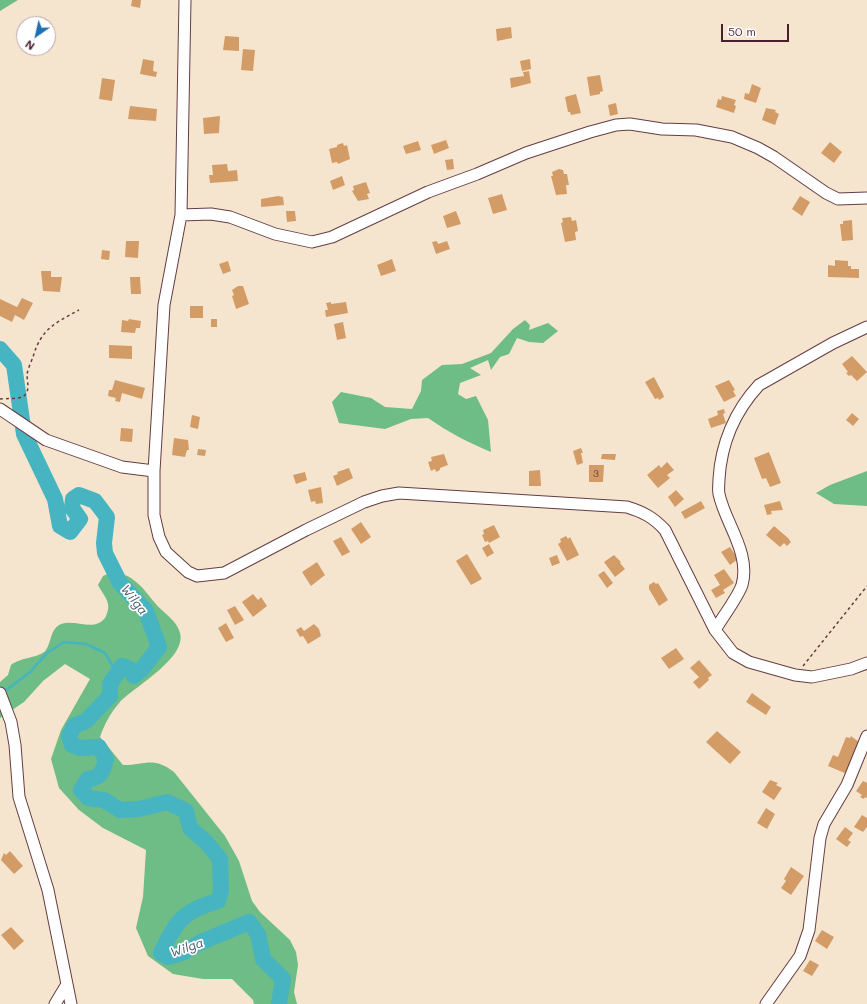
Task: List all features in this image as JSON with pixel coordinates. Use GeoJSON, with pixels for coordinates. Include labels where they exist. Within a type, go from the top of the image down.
{"type":"FeatureCollection","features":[{"type":"Feature","properties":{"kind":"street"},"geometry":{"type":"LineString","coordinates":[[185,0],[181,215],[164,305],[154,470],[154,515],[159,537],[166,552],[177,564],[188,572],[197,576],[224,573],[306,530],[382,496],[399,493],[627,507],[650,516],[665,530],[715,630],[733,653],[749,662],[795,675],[812,677],[829,674],[867,663]]}},
{"type":"Feature","properties":{"kind":"street"},"geometry":{"type":"LineString","coordinates":[[181,215],[211,214],[230,217],[275,234],[312,242],[332,237],[428,192],[477,174],[526,153],[590,132],[616,125],[630,124],[696,130],[732,137],[758,148],[774,157],[826,193],[838,199],[867,198]]}},
{"type":"Feature","properties":{"kind":"street"},"geometry":{"type":"LineString","coordinates":[[715,630],[742,585],[743,574],[737,539],[719,493],[720,461],[726,438],[751,394],[759,385],[833,343],[867,327]]}},
{"type":"Feature","properties":{"kind":"street"},"geometry":{"type":"LineString","coordinates":[[0,409],[46,440],[122,468],[154,470]]}},
{"type":"Feature","properties":{"kind":"street"},"geometry":{"type":"LineString","coordinates":[[0,693],[12,722],[19,797],[48,890],[71,1004]]}},
{"type":"Feature","properties":{"kind":"street"},"geometry":{"type":"LineString","coordinates":[[766,1004],[800,956],[809,930],[820,838],[824,824],[847,785],[867,736]]}},
{"type":"Feature","properties":{"kind":"street"},"geometry":{"type":"LineString","coordinates":[[55,1004],[67,984]]}},
{"type":"Feature","properties":{"kind":"path"},"geometry":{"type":"LineString","coordinates":[[0,398],[15,398],[26,394],[28,389],[28,374],[36,347],[41,337],[54,324],[79,310]]}},
{"type":"Feature","properties":{"kind":"path"},"geometry":{"type":"LineString","coordinates":[[795,675],[818,650],[867,586]]}},
{"type":"Feature","properties":{"kind":"green space"},"geometry":{"type":"Polygon","coordinates":[[[0,0],[18,0],[0,11],[0,0]]]}},
{"type":"Feature","properties":{"kind":"green space"},"geometry":{"type":"Polygon","coordinates":[[[525,320],[530,325],[529,330],[548,323],[558,331],[543,343],[529,342],[517,338],[509,354],[500,357],[491,370],[488,360],[470,368],[481,375],[460,383],[458,394],[466,399],[476,396],[488,420],[491,452],[459,437],[428,418],[411,419],[385,429],[339,423],[332,402],[341,392],[371,398],[385,407],[412,409],[421,391],[422,380],[442,365],[462,364],[491,353],[513,329],[525,320]]]}},
{"type":"Feature","properties":{"kind":"green space"},"geometry":{"type":"Polygon","coordinates":[[[867,471],[867,506],[834,504],[816,493],[830,485],[867,471]]]}},
{"type":"Feature","properties":{"kind":"green space"},"geometry":{"type":"Polygon","coordinates":[[[112,572],[131,578],[141,587],[158,607],[176,624],[180,633],[180,643],[176,652],[168,662],[120,702],[108,719],[100,737],[123,765],[149,762],[160,764],[174,772],[225,836],[239,861],[252,901],[260,912],[290,940],[296,952],[298,965],[294,992],[297,1004],[254,1004],[253,1000],[232,979],[203,979],[173,974],[148,956],[136,928],[143,897],[146,850],[103,828],[79,810],[59,788],[51,759],[61,730],[90,679],[65,664],[43,681],[24,702],[0,718],[0,682],[8,675],[11,665],[20,660],[43,653],[48,647],[55,629],[61,624],[73,623],[90,625],[101,622],[105,618],[108,611],[108,604],[98,585],[103,576],[112,572]]]}},
{"type":"Feature","properties":{"kind":"building"},"geometry":{"type":"Polygon","coordinates":[[[132,0],[141,0],[140,8],[131,6],[132,0]]]}},
{"type":"Feature","properties":{"kind":"building"},"geometry":{"type":"Polygon","coordinates":[[[511,27],[512,38],[497,41],[496,29],[511,27]]]}},
{"type":"Feature","properties":{"kind":"building"},"geometry":{"type":"Polygon","coordinates":[[[225,36],[239,37],[239,51],[223,50],[225,36]]]}},
{"type":"Feature","properties":{"kind":"building"},"geometry":{"type":"Polygon","coordinates":[[[243,49],[255,50],[253,71],[241,70],[243,49]]]}},
{"type":"Feature","properties":{"kind":"building"},"geometry":{"type":"Polygon","coordinates":[[[143,59],[154,61],[153,71],[157,72],[156,77],[140,74],[143,59]]]}},
{"type":"Feature","properties":{"kind":"building"},"geometry":{"type":"Polygon","coordinates":[[[530,59],[531,69],[522,71],[520,61],[530,59]]]}},
{"type":"Feature","properties":{"kind":"building"},"geometry":{"type":"Polygon","coordinates":[[[529,71],[531,83],[511,88],[510,78],[524,76],[523,72],[529,71]]]}},
{"type":"Feature","properties":{"kind":"building"},"geometry":{"type":"Polygon","coordinates":[[[600,75],[603,91],[600,92],[600,94],[590,96],[587,77],[600,75]]]}},
{"type":"Feature","properties":{"kind":"building"},"geometry":{"type":"Polygon","coordinates":[[[102,78],[115,80],[112,101],[99,99],[102,78]]]}},
{"type":"Feature","properties":{"kind":"building"},"geometry":{"type":"Polygon","coordinates":[[[752,84],[761,88],[756,103],[744,99],[745,93],[749,94],[752,84]]]}},
{"type":"Feature","properties":{"kind":"building"},"geometry":{"type":"Polygon","coordinates":[[[576,94],[581,113],[571,115],[570,112],[568,112],[565,97],[576,94]]]}},
{"type":"Feature","properties":{"kind":"building"},"geometry":{"type":"Polygon","coordinates":[[[722,96],[736,100],[734,105],[736,106],[734,113],[716,107],[718,99],[721,100],[722,96]]]}},
{"type":"Feature","properties":{"kind":"building"},"geometry":{"type":"Polygon","coordinates":[[[616,103],[618,114],[610,116],[608,105],[616,103]]]}},
{"type":"Feature","properties":{"kind":"building"},"geometry":{"type":"Polygon","coordinates":[[[130,106],[157,109],[156,121],[128,119],[130,106]]]}},
{"type":"Feature","properties":{"kind":"building"},"geometry":{"type":"Polygon","coordinates":[[[766,108],[776,110],[775,112],[779,114],[775,125],[762,120],[766,108]]]}},
{"type":"Feature","properties":{"kind":"building"},"geometry":{"type":"Polygon","coordinates":[[[220,116],[219,133],[204,134],[203,118],[220,116]]]}},
{"type":"Feature","properties":{"kind":"building"},"geometry":{"type":"Polygon","coordinates":[[[446,140],[449,148],[434,154],[431,145],[446,140]]]}},
{"type":"Feature","properties":{"kind":"building"},"geometry":{"type":"Polygon","coordinates":[[[418,141],[421,150],[406,154],[403,146],[418,141]]]}},
{"type":"Feature","properties":{"kind":"building"},"geometry":{"type":"Polygon","coordinates":[[[830,142],[842,152],[834,163],[821,153],[830,142]]]}},
{"type":"Feature","properties":{"kind":"building"},"geometry":{"type":"Polygon","coordinates":[[[343,143],[344,146],[347,145],[350,159],[338,164],[337,162],[332,163],[329,149],[337,147],[337,145],[343,143]]]}},
{"type":"Feature","properties":{"kind":"building"},"geometry":{"type":"Polygon","coordinates":[[[453,159],[454,169],[447,170],[445,160],[453,159]]]}},
{"type":"Feature","properties":{"kind":"building"},"geometry":{"type":"Polygon","coordinates":[[[227,164],[228,171],[237,170],[238,181],[210,183],[209,175],[213,175],[212,165],[227,164]]]}},
{"type":"Feature","properties":{"kind":"building"},"geometry":{"type":"Polygon","coordinates":[[[559,169],[563,170],[564,174],[567,174],[569,185],[566,185],[567,194],[556,195],[551,176],[553,176],[552,172],[559,169]]]}},
{"type":"Feature","properties":{"kind":"building"},"geometry":{"type":"Polygon","coordinates":[[[342,176],[345,185],[333,190],[330,181],[342,176]]]}},
{"type":"Feature","properties":{"kind":"building"},"geometry":{"type":"Polygon","coordinates":[[[366,182],[370,193],[367,194],[369,199],[358,201],[352,191],[354,190],[353,186],[366,182]]]}},
{"type":"Feature","properties":{"kind":"building"},"geometry":{"type":"Polygon","coordinates":[[[502,194],[507,210],[493,214],[488,198],[502,194]]]}},
{"type":"Feature","properties":{"kind":"building"},"geometry":{"type":"Polygon","coordinates":[[[278,196],[283,197],[284,205],[261,207],[261,199],[278,196]]]}},
{"type":"Feature","properties":{"kind":"building"},"geometry":{"type":"Polygon","coordinates":[[[800,196],[810,202],[802,216],[792,209],[800,196]]]}},
{"type":"Feature","properties":{"kind":"building"},"geometry":{"type":"Polygon","coordinates":[[[286,211],[295,211],[296,221],[287,222],[286,211]]]}},
{"type":"Feature","properties":{"kind":"building"},"geometry":{"type":"Polygon","coordinates":[[[456,211],[461,224],[447,228],[443,216],[456,211]]]}},
{"type":"Feature","properties":{"kind":"building"},"geometry":{"type":"Polygon","coordinates":[[[571,217],[572,221],[576,220],[578,231],[575,232],[576,240],[565,242],[561,223],[563,222],[562,218],[571,217]]]}},
{"type":"Feature","properties":{"kind":"building"},"geometry":{"type":"Polygon","coordinates":[[[852,220],[853,240],[842,241],[840,224],[843,224],[843,221],[852,220]]]}},
{"type":"Feature","properties":{"kind":"building"},"geometry":{"type":"Polygon","coordinates":[[[126,241],[139,241],[138,258],[125,257],[126,241]]]}},
{"type":"Feature","properties":{"kind":"building"},"geometry":{"type":"Polygon","coordinates":[[[437,241],[438,244],[447,241],[450,249],[436,254],[432,242],[437,241]]]}},
{"type":"Feature","properties":{"kind":"building"},"geometry":{"type":"Polygon","coordinates":[[[102,250],[110,251],[109,260],[101,259],[102,250]]]}},
{"type":"Feature","properties":{"kind":"building"},"geometry":{"type":"Polygon","coordinates":[[[392,259],[396,271],[381,276],[377,265],[392,259]]]}},
{"type":"Feature","properties":{"kind":"building"},"geometry":{"type":"Polygon","coordinates":[[[835,260],[848,261],[848,266],[851,266],[851,269],[859,269],[859,278],[828,277],[828,265],[835,266],[835,260]]]}},
{"type":"Feature","properties":{"kind":"building"},"geometry":{"type":"Polygon","coordinates":[[[228,261],[231,271],[223,274],[219,264],[228,261]]]}},
{"type":"Feature","properties":{"kind":"building"},"geometry":{"type":"Polygon","coordinates":[[[41,271],[51,271],[51,277],[62,277],[60,292],[43,291],[41,271]]]}},
{"type":"Feature","properties":{"kind":"building"},"geometry":{"type":"Polygon","coordinates":[[[130,277],[140,277],[141,294],[131,294],[130,277]]]}},
{"type":"Feature","properties":{"kind":"building"},"geometry":{"type":"Polygon","coordinates":[[[238,286],[243,286],[249,304],[236,309],[232,296],[234,295],[232,290],[238,286]]]}},
{"type":"Feature","properties":{"kind":"building"},"geometry":{"type":"Polygon","coordinates":[[[22,298],[33,303],[24,320],[15,315],[12,322],[0,316],[0,299],[17,307],[22,298]]]}},
{"type":"Feature","properties":{"kind":"building"},"geometry":{"type":"Polygon","coordinates":[[[331,302],[331,304],[346,302],[348,313],[326,317],[325,310],[328,310],[326,303],[331,302]]]}},
{"type":"Feature","properties":{"kind":"building"},"geometry":{"type":"Polygon","coordinates":[[[190,306],[203,306],[203,318],[190,318],[190,306]]]}},
{"type":"Feature","properties":{"kind":"building"},"geometry":{"type":"Polygon","coordinates":[[[129,319],[141,321],[140,328],[136,328],[135,333],[121,332],[122,320],[128,321],[129,319]]]}},
{"type":"Feature","properties":{"kind":"building"},"geometry":{"type":"Polygon","coordinates":[[[211,319],[217,319],[217,327],[211,327],[211,319]]]}},
{"type":"Feature","properties":{"kind":"building"},"geometry":{"type":"Polygon","coordinates":[[[343,322],[346,338],[337,340],[334,324],[343,322]]]}},
{"type":"Feature","properties":{"kind":"building"},"geometry":{"type":"Polygon","coordinates":[[[109,345],[132,346],[132,359],[109,358],[109,345]]]}},
{"type":"Feature","properties":{"kind":"building"},"geometry":{"type":"Polygon","coordinates":[[[852,356],[867,372],[857,381],[851,375],[849,376],[846,373],[848,372],[842,364],[852,356]]]}},
{"type":"Feature","properties":{"kind":"building"},"geometry":{"type":"Polygon","coordinates":[[[654,377],[664,397],[659,400],[658,398],[655,399],[645,382],[654,377]]]}},
{"type":"Feature","properties":{"kind":"building"},"geometry":{"type":"Polygon","coordinates":[[[115,380],[145,388],[142,399],[122,393],[120,402],[115,401],[116,398],[108,396],[109,390],[112,390],[115,380]]]}},
{"type":"Feature","properties":{"kind":"building"},"geometry":{"type":"Polygon","coordinates":[[[729,380],[735,390],[733,391],[736,396],[724,402],[715,386],[729,380]]]}},
{"type":"Feature","properties":{"kind":"building"},"geometry":{"type":"Polygon","coordinates":[[[724,409],[725,413],[723,414],[726,423],[711,428],[708,419],[718,415],[717,411],[724,409]]]}},
{"type":"Feature","properties":{"kind":"building"},"geometry":{"type":"Polygon","coordinates":[[[852,413],[859,419],[853,426],[846,420],[852,413]]]}},
{"type":"Feature","properties":{"kind":"building"},"geometry":{"type":"Polygon","coordinates":[[[192,415],[200,417],[198,429],[190,427],[192,415]]]}},
{"type":"Feature","properties":{"kind":"building"},"geometry":{"type":"Polygon","coordinates":[[[121,428],[133,429],[132,442],[120,441],[121,428]]]}},
{"type":"Feature","properties":{"kind":"building"},"geometry":{"type":"Polygon","coordinates":[[[174,438],[188,440],[189,450],[187,450],[185,457],[172,455],[174,438]]]}},
{"type":"Feature","properties":{"kind":"building"},"geometry":{"type":"Polygon","coordinates":[[[581,448],[583,453],[581,453],[583,463],[577,465],[573,451],[581,448]]]}},
{"type":"Feature","properties":{"kind":"building"},"geometry":{"type":"Polygon","coordinates":[[[198,449],[206,450],[205,456],[197,455],[198,449]]]}},
{"type":"Feature","properties":{"kind":"building"},"geometry":{"type":"Polygon","coordinates":[[[769,452],[781,483],[770,487],[766,478],[762,479],[754,458],[769,452]]]}},
{"type":"Feature","properties":{"kind":"building"},"geometry":{"type":"Polygon","coordinates":[[[444,454],[448,465],[440,468],[440,470],[436,472],[435,469],[431,471],[428,462],[432,461],[431,457],[444,454]]]}},
{"type":"Feature","properties":{"kind":"building"},"geometry":{"type":"Polygon","coordinates":[[[602,454],[616,454],[615,460],[601,459],[602,454]]]}},
{"type":"Feature","properties":{"kind":"building"},"geometry":{"type":"Polygon","coordinates":[[[667,462],[674,470],[667,475],[670,478],[658,488],[647,475],[659,465],[661,468],[667,462]]]}},
{"type":"Feature","properties":{"kind":"building"},"geometry":{"type":"Polygon","coordinates":[[[589,465],[604,465],[603,482],[589,482],[589,465]]]}},
{"type":"Feature","properties":{"kind":"building"},"geometry":{"type":"Polygon","coordinates":[[[349,468],[353,478],[337,486],[333,476],[338,474],[337,472],[349,468]]]}},
{"type":"Feature","properties":{"kind":"building"},"geometry":{"type":"Polygon","coordinates":[[[540,470],[541,486],[529,486],[529,471],[540,470]]]}},
{"type":"Feature","properties":{"kind":"building"},"geometry":{"type":"Polygon","coordinates":[[[305,472],[307,480],[296,484],[293,475],[305,472]]]}},
{"type":"Feature","properties":{"kind":"building"},"geometry":{"type":"Polygon","coordinates":[[[321,487],[323,503],[316,504],[315,501],[311,502],[308,490],[321,487]]]}},
{"type":"Feature","properties":{"kind":"building"},"geometry":{"type":"Polygon","coordinates":[[[676,490],[684,499],[675,507],[668,497],[676,490]]]}},
{"type":"Feature","properties":{"kind":"building"},"geometry":{"type":"Polygon","coordinates":[[[701,501],[705,508],[685,519],[681,512],[701,501]]]}},
{"type":"Feature","properties":{"kind":"building"},"geometry":{"type":"Polygon","coordinates":[[[780,501],[783,510],[771,511],[772,514],[767,515],[764,505],[780,501]]]}},
{"type":"Feature","properties":{"kind":"building"},"geometry":{"type":"Polygon","coordinates":[[[361,522],[371,537],[361,544],[351,529],[361,522]]]}},
{"type":"Feature","properties":{"kind":"building"},"geometry":{"type":"Polygon","coordinates":[[[494,525],[500,537],[489,543],[488,541],[485,542],[482,535],[484,534],[483,530],[494,525]]]}},
{"type":"Feature","properties":{"kind":"building"},"geometry":{"type":"Polygon","coordinates":[[[774,526],[791,542],[787,546],[784,543],[780,547],[766,535],[774,526]]]}},
{"type":"Feature","properties":{"kind":"building"},"geometry":{"type":"Polygon","coordinates":[[[566,536],[568,539],[570,537],[579,555],[567,561],[558,544],[561,542],[560,539],[566,536]]]}},
{"type":"Feature","properties":{"kind":"building"},"geometry":{"type":"Polygon","coordinates":[[[341,537],[350,552],[342,556],[333,541],[341,537]]]}},
{"type":"Feature","properties":{"kind":"building"},"geometry":{"type":"Polygon","coordinates":[[[489,544],[494,553],[487,557],[482,548],[489,544]]]}},
{"type":"Feature","properties":{"kind":"building"},"geometry":{"type":"Polygon","coordinates":[[[730,547],[738,559],[730,565],[721,552],[730,547]]]}},
{"type":"Feature","properties":{"kind":"building"},"geometry":{"type":"Polygon","coordinates":[[[467,554],[482,579],[471,585],[456,561],[467,554]]]}},
{"type":"Feature","properties":{"kind":"building"},"geometry":{"type":"Polygon","coordinates":[[[557,555],[560,563],[552,566],[549,558],[557,555]]]}},
{"type":"Feature","properties":{"kind":"building"},"geometry":{"type":"Polygon","coordinates":[[[614,555],[625,569],[615,577],[604,562],[614,555]]]}},
{"type":"Feature","properties":{"kind":"building"},"geometry":{"type":"Polygon","coordinates":[[[317,562],[325,575],[311,586],[302,572],[317,562]]]}},
{"type":"Feature","properties":{"kind":"building"},"geometry":{"type":"Polygon","coordinates":[[[724,569],[734,583],[723,590],[725,593],[716,598],[711,590],[720,585],[714,575],[724,569]]]}},
{"type":"Feature","properties":{"kind":"building"},"geometry":{"type":"Polygon","coordinates":[[[604,571],[613,583],[607,588],[598,575],[604,571]]]}},
{"type":"Feature","properties":{"kind":"building"},"geometry":{"type":"Polygon","coordinates":[[[654,582],[656,584],[658,583],[668,600],[659,606],[649,589],[649,585],[654,582]]]}},
{"type":"Feature","properties":{"kind":"building"},"geometry":{"type":"Polygon","coordinates":[[[253,594],[258,600],[261,597],[267,606],[253,617],[242,602],[253,594]]]}},
{"type":"Feature","properties":{"kind":"building"},"geometry":{"type":"Polygon","coordinates":[[[235,606],[244,620],[235,625],[227,610],[235,606]]]}},
{"type":"Feature","properties":{"kind":"building"},"geometry":{"type":"Polygon","coordinates":[[[226,623],[234,638],[226,642],[218,628],[226,623]]]}},
{"type":"Feature","properties":{"kind":"building"},"geometry":{"type":"Polygon","coordinates":[[[314,624],[319,629],[321,636],[308,644],[303,636],[300,637],[296,630],[301,627],[304,631],[314,624]]]}},
{"type":"Feature","properties":{"kind":"building"},"geometry":{"type":"Polygon","coordinates":[[[676,648],[684,659],[669,669],[661,658],[676,648]]]}},
{"type":"Feature","properties":{"kind":"building"},"geometry":{"type":"Polygon","coordinates":[[[699,660],[712,675],[708,678],[709,680],[699,689],[693,682],[699,677],[690,668],[699,660]]]}},
{"type":"Feature","properties":{"kind":"building"},"geometry":{"type":"Polygon","coordinates":[[[752,693],[771,707],[766,715],[746,702],[752,693]]]}},
{"type":"Feature","properties":{"kind":"building"},"geometry":{"type":"Polygon","coordinates":[[[717,731],[741,752],[730,764],[706,742],[717,731]]]}},
{"type":"Feature","properties":{"kind":"building"},"geometry":{"type":"Polygon","coordinates":[[[851,736],[859,742],[847,774],[828,766],[833,755],[838,757],[846,737],[850,738],[851,736]]]}},
{"type":"Feature","properties":{"kind":"building"},"geometry":{"type":"Polygon","coordinates":[[[770,780],[778,783],[776,785],[782,788],[774,800],[762,792],[770,780]]]}},
{"type":"Feature","properties":{"kind":"building"},"geometry":{"type":"Polygon","coordinates":[[[863,781],[867,783],[867,798],[865,797],[864,799],[860,797],[862,795],[856,791],[863,781]]]}},
{"type":"Feature","properties":{"kind":"building"},"geometry":{"type":"Polygon","coordinates":[[[766,808],[775,814],[767,829],[757,823],[766,808]]]}},
{"type":"Feature","properties":{"kind":"building"},"geometry":{"type":"Polygon","coordinates":[[[862,815],[867,818],[867,827],[863,832],[854,827],[862,815]]]}},
{"type":"Feature","properties":{"kind":"building"},"geometry":{"type":"Polygon","coordinates":[[[845,827],[853,833],[848,840],[851,842],[847,847],[836,839],[845,827]]]}},
{"type":"Feature","properties":{"kind":"building"},"geometry":{"type":"Polygon","coordinates":[[[10,851],[23,866],[14,874],[1,860],[4,853],[6,855],[10,851]]]}},
{"type":"Feature","properties":{"kind":"building"},"geometry":{"type":"Polygon","coordinates":[[[791,867],[804,876],[791,895],[781,888],[786,881],[784,879],[791,867]]]}},
{"type":"Feature","properties":{"kind":"building"},"geometry":{"type":"Polygon","coordinates":[[[11,927],[24,941],[14,950],[1,935],[11,927]]]}},
{"type":"Feature","properties":{"kind":"building"},"geometry":{"type":"Polygon","coordinates":[[[822,930],[834,937],[827,949],[815,941],[822,930]]]}},
{"type":"Feature","properties":{"kind":"building"},"geometry":{"type":"Polygon","coordinates":[[[810,960],[819,965],[812,976],[803,971],[810,960]]]}},
{"type":"Feature","properties":{"kind":"waterway","name":"Wilga"},"geometry":{"type":"LineString","coordinates":[[0,349],[14,365],[24,434],[55,499],[60,526],[70,532],[80,519],[72,508],[73,499],[79,495],[95,501],[107,517],[104,543],[105,553],[120,583],[146,611],[159,647],[142,669],[134,676],[130,669],[122,666],[110,684],[110,696],[86,721],[74,726],[69,736],[72,745],[80,748],[99,747],[106,759],[101,773],[96,777],[88,779],[81,790],[88,798],[104,800],[120,810],[139,809],[167,802],[186,811],[190,828],[206,842],[220,859],[221,891],[218,901],[196,909],[188,913],[182,919],[161,953],[168,957],[184,952],[199,943],[249,922],[258,934],[263,959],[283,979],[279,1004]]}},
{"type":"Feature","properties":{"kind":"waterway"},"geometry":{"type":"LineString","coordinates":[[5,691],[30,672],[47,653],[64,642],[86,644],[105,653],[116,672]]}}]}
